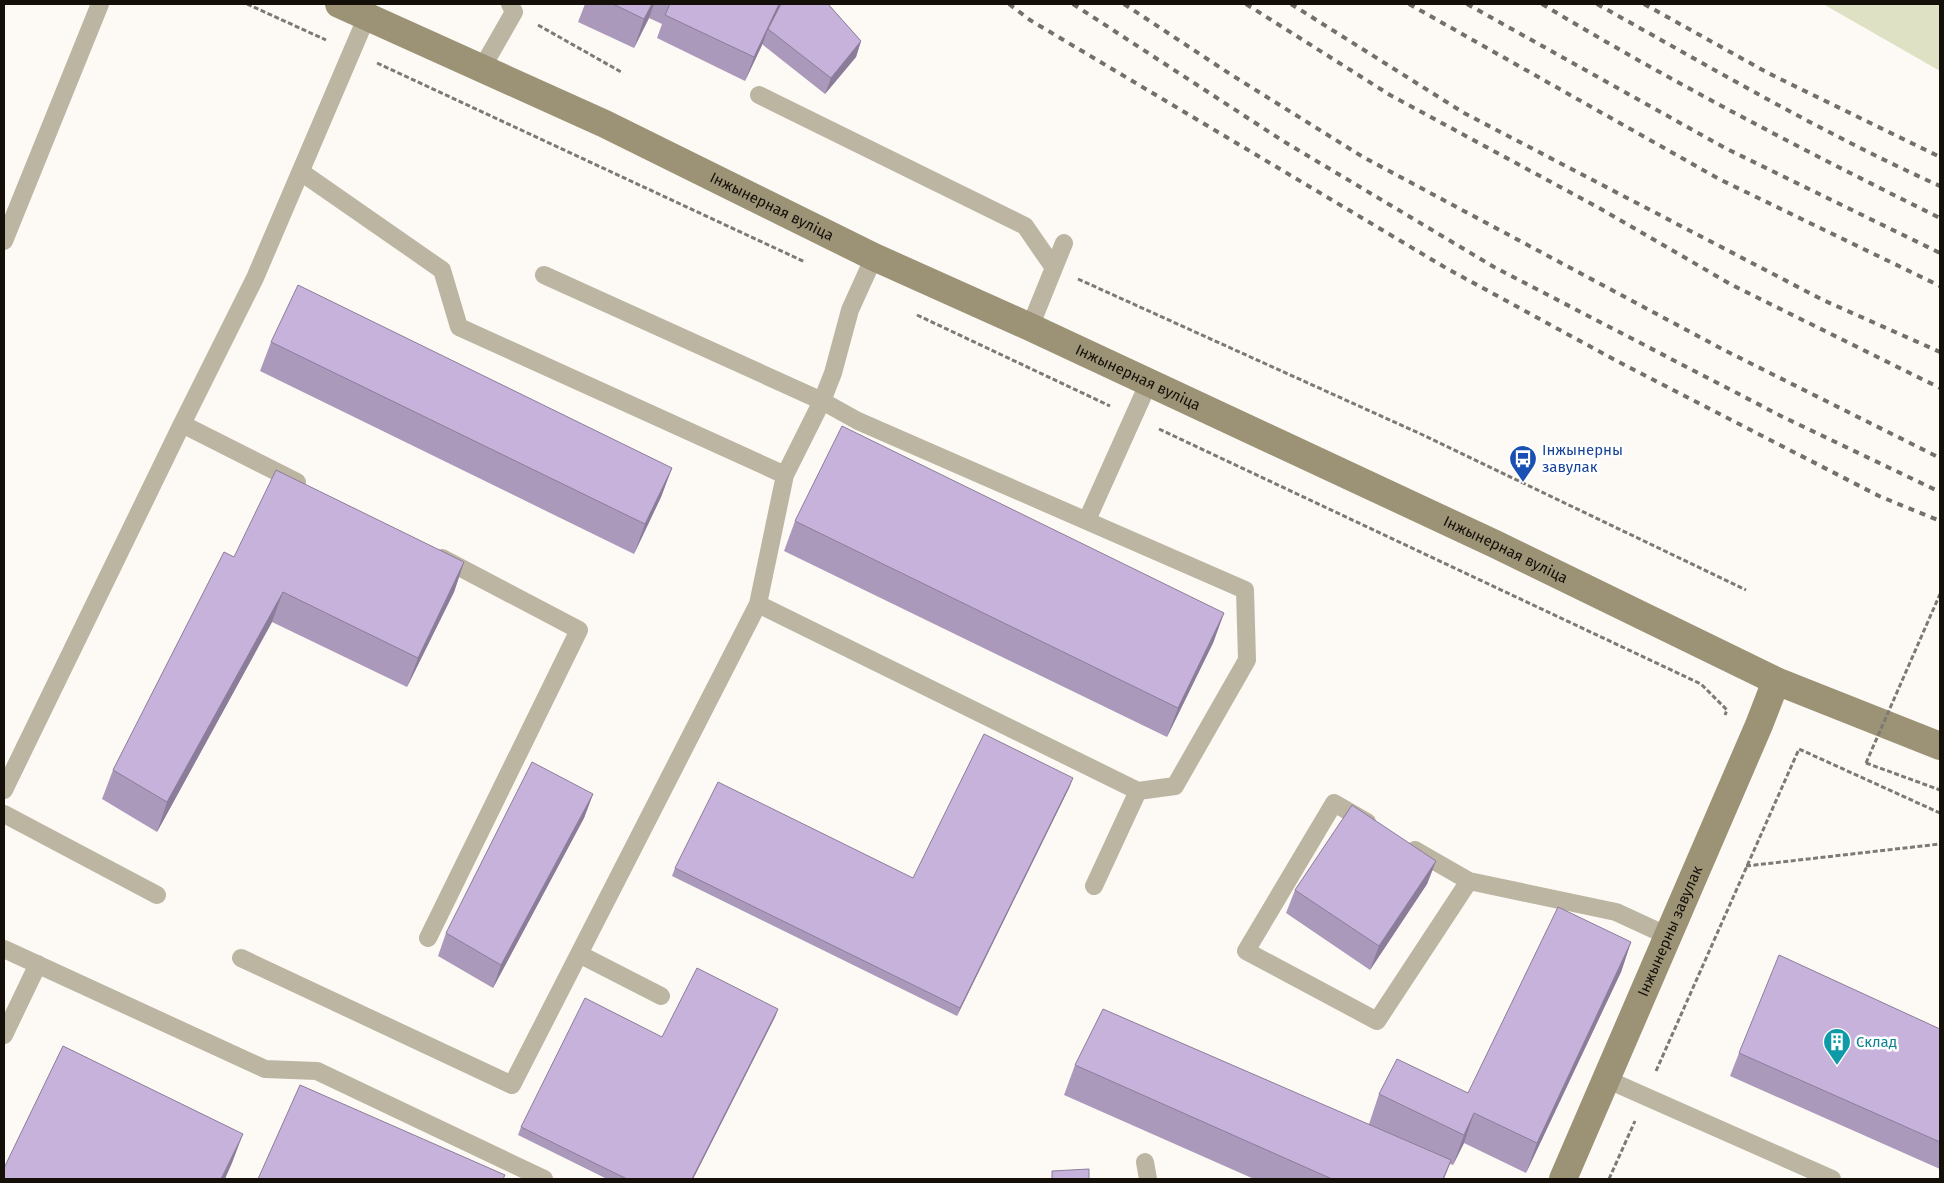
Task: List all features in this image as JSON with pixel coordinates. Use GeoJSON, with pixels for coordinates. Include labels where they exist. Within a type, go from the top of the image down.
{"type":"FeatureCollection","features":[{"type":"Feature","properties":{"kind":"street","name":"Інжынерная вуліца"},"geometry":{"type":"LineString","coordinates":[[340,4],[633,137],[874,256],[1030,326],[1495,544],[1776,682],[1940,746]]}},
{"type":"Feature","properties":{"kind":"street","name":"Інжынерны завулак"},"geometry":{"type":"LineString","coordinates":[[1563,1179],[1760,725],[1776,682]]}},
{"type":"Feature","properties":{"kind":"lane"},"geometry":{"type":"LineString","coordinates":[[4,241],[100,4]]}},
{"type":"Feature","properties":{"kind":"lane"},"geometry":{"type":"LineString","coordinates":[[482,68],[512,8]]}},
{"type":"Feature","properties":{"kind":"lane"},"geometry":{"type":"LineString","coordinates":[[4,790],[255,278],[367,16]]}},
{"type":"Feature","properties":{"kind":"lane"},"geometry":{"type":"LineString","coordinates":[[760,95],[1025,226],[1054,268]]}},
{"type":"Feature","properties":{"kind":"lane"},"geometry":{"type":"LineString","coordinates":[[301,172],[442,270],[459,327],[785,475]]}},
{"type":"Feature","properties":{"kind":"lane"},"geometry":{"type":"LineString","coordinates":[[1030,326],[1064,243]]}},
{"type":"Feature","properties":{"kind":"lane"},"geometry":{"type":"LineString","coordinates":[[240,958],[512,1085],[758,604],[785,475],[822,402],[833,373],[850,310],[874,256]]}},
{"type":"Feature","properties":{"kind":"lane"},"geometry":{"type":"LineString","coordinates":[[544,275],[822,402],[858,421],[1245,590],[1247,660],[1176,786],[1138,791],[758,604]]}},
{"type":"Feature","properties":{"kind":"lane"},"geometry":{"type":"LineString","coordinates":[[1087,520],[1149,382]]}},
{"type":"Feature","properties":{"kind":"lane"},"geometry":{"type":"LineString","coordinates":[[182,424],[310,489]]}},
{"type":"Feature","properties":{"kind":"lane"},"geometry":{"type":"LineString","coordinates":[[423,548],[579,630],[428,938]]}},
{"type":"Feature","properties":{"kind":"lane"},"geometry":{"type":"LineString","coordinates":[[1094,886],[1138,791]]}},
{"type":"Feature","properties":{"kind":"lane"},"geometry":{"type":"LineString","coordinates":[[1385,832],[1334,803],[1246,951],[1377,1021],[1469,881]]}},
{"type":"Feature","properties":{"kind":"lane"},"geometry":{"type":"LineString","coordinates":[[4,814],[157,896]]}},
{"type":"Feature","properties":{"kind":"lane"},"geometry":{"type":"LineString","coordinates":[[1402,842],[1469,881],[1616,912],[1668,936]]}},
{"type":"Feature","properties":{"kind":"lane"},"geometry":{"type":"LineString","coordinates":[[4,949],[265,1069],[317,1071],[519,1174],[544,1179]]}},
{"type":"Feature","properties":{"kind":"lane"},"geometry":{"type":"LineString","coordinates":[[579,954],[661,996]]}},
{"type":"Feature","properties":{"kind":"lane"},"geometry":{"type":"LineString","coordinates":[[4,1035],[38,964]]}},
{"type":"Feature","properties":{"kind":"lane"},"geometry":{"type":"LineString","coordinates":[[1606,1079],[1832,1179]]}},
{"type":"Feature","properties":{"kind":"path"},"geometry":{"type":"LineString","coordinates":[[247,4],[814,266]]}},
{"type":"Feature","properties":{"kind":"path"},"geometry":{"type":"LineString","coordinates":[[512,8],[623,73]]}},
{"type":"Feature","properties":{"kind":"path"},"geometry":{"type":"LineString","coordinates":[[1054,268],[1423,435],[1746,590]]}},
{"type":"Feature","properties":{"kind":"path"},"geometry":{"type":"LineString","coordinates":[[912,313],[1701,684],[1727,710]]}},
{"type":"Feature","properties":{"kind":"path"},"geometry":{"type":"LineString","coordinates":[[1940,594],[1866,763],[1940,790]]}},
{"type":"Feature","properties":{"kind":"path"},"geometry":{"type":"LineString","coordinates":[[1610,1179],[1799,749],[1940,813]]}},
{"type":"Feature","properties":{"kind":"path"},"geometry":{"type":"LineString","coordinates":[[1746,866],[1940,844]]}},
{"type":"Feature","properties":{"kind":"green space"},"geometry":{"type":"Polygon","coordinates":[[[1823,4],[1940,4],[1940,71],[1823,4]]]}},
{"type":"Feature","properties":{"kind":"building"},"geometry":{"type":"Polygon","coordinates":[[[613,4],[652,4],[644,19],[613,4]]]}},
{"type":"Feature","properties":{"kind":"building"},"geometry":{"type":"Polygon","coordinates":[[[670,4],[779,4],[754,57],[665,15],[670,4]]]}},
{"type":"Feature","properties":{"kind":"building"},"geometry":{"type":"Polygon","coordinates":[[[781,4],[828,4],[861,41],[831,78],[768,29],[781,4]]]}},
{"type":"Feature","properties":{"kind":"building"},"geometry":{"type":"Polygon","coordinates":[[[298,285],[672,468],[645,524],[271,342],[298,285]]]}},
{"type":"Feature","properties":{"kind":"building"},"geometry":{"type":"Polygon","coordinates":[[[842,426],[1224,613],[1178,708],[795,521],[842,426]]]}},
{"type":"Feature","properties":{"kind":"building"},"geometry":{"type":"Polygon","coordinates":[[[276,470],[464,562],[418,658],[283,592],[167,802],[113,770],[224,552],[234,557],[276,470]]]}},
{"type":"Feature","properties":{"kind":"building"},"geometry":{"type":"Polygon","coordinates":[[[984,734],[1073,778],[960,1008],[675,868],[718,782],[913,878],[984,734]]]}},
{"type":"Feature","properties":{"kind":"building"},"geometry":{"type":"Polygon","coordinates":[[[532,762],[593,794],[501,965],[446,933],[532,762]]]}},
{"type":"Feature","properties":{"kind":"building"},"geometry":{"type":"Polygon","coordinates":[[[1352,805],[1436,861],[1379,946],[1295,890],[1352,805]]]}},
{"type":"Feature","properties":{"kind":"building"},"geometry":{"type":"Polygon","coordinates":[[[1558,907],[1631,942],[1537,1143],[1474,1113],[1464,1135],[1379,1094],[1397,1059],[1468,1093],[1558,907]]]}},
{"type":"Feature","properties":{"kind":"building","name":"Склад"},"geometry":{"type":"Polygon","coordinates":[[[1779,955],[1940,1029],[1940,1142],[1739,1053],[1779,955]]]}},
{"type":"Feature","properties":{"kind":"building"},"geometry":{"type":"Polygon","coordinates":[[[697,968],[778,1009],[692,1179],[627,1179],[521,1127],[585,998],[662,1037],[697,968]]]}},
{"type":"Feature","properties":{"kind":"building"},"geometry":{"type":"Polygon","coordinates":[[[1103,1009],[1451,1160],[1443,1179],[1332,1179],[1075,1065],[1103,1009]]]}},
{"type":"Feature","properties":{"kind":"building"},"geometry":{"type":"Polygon","coordinates":[[[63,1046],[243,1134],[221,1179],[4,1179],[4,1168],[63,1046]]]}},
{"type":"Feature","properties":{"kind":"building"},"geometry":{"type":"Polygon","coordinates":[[[300,1085],[505,1175],[503,1179],[258,1179],[300,1085]]]}},
{"type":"Feature","properties":{"kind":"building"},"geometry":{"type":"Polygon","coordinates":[[[1089,1169],[1089,1179],[1052,1179],[1052,1171],[1089,1169]]]}},
{"type":"Feature","properties":{"kind":"railway"},"geometry":{"type":"LineString","coordinates":[[1009,4],[1030,20],[1446,268],[1615,360],[1879,496],[1940,521]]}},
{"type":"Feature","properties":{"kind":"railway"},"geometry":{"type":"LineString","coordinates":[[1073,4],[1283,141],[1494,267],[1783,417],[1940,492]]}},
{"type":"Feature","properties":{"kind":"railway"},"geometry":{"type":"LineString","coordinates":[[1124,4],[1230,74],[1363,157],[1724,350],[1940,458]]}},
{"type":"Feature","properties":{"kind":"railway"},"geometry":{"type":"LineString","coordinates":[[1246,4],[1390,95],[1601,209],[1732,285],[1940,388]]}},
{"type":"Feature","properties":{"kind":"railway"},"geometry":{"type":"LineString","coordinates":[[1291,4],[1464,113],[1823,300],[1940,352]]}},
{"type":"Feature","properties":{"kind":"railway"},"geometry":{"type":"LineString","coordinates":[[1409,4],[1719,179],[1940,286]]}},
{"type":"Feature","properties":{"kind":"railway"},"geometry":{"type":"LineString","coordinates":[[1467,4],[1725,148],[1940,253]]}},
{"type":"Feature","properties":{"kind":"railway"},"geometry":{"type":"LineString","coordinates":[[1542,4],[1640,61],[1739,115],[1940,218]]}},
{"type":"Feature","properties":{"kind":"railway"},"geometry":{"type":"LineString","coordinates":[[1597,4],[1809,122],[1940,186]]}},
{"type":"Feature","properties":{"kind":"railway"},"geometry":{"type":"LineString","coordinates":[[1644,4],[1768,73],[1940,157]]}},
{"type":"Feature","properties":{"kind":"place","name":"Інжынерны завулак"},"geometry":{"type":"Point","coordinates":[1523,483]}},
{"type":"Feature","properties":{"kind":"place","name":"Склад"},"geometry":{"type":"Point","coordinates":[1837,1066]}}]}
